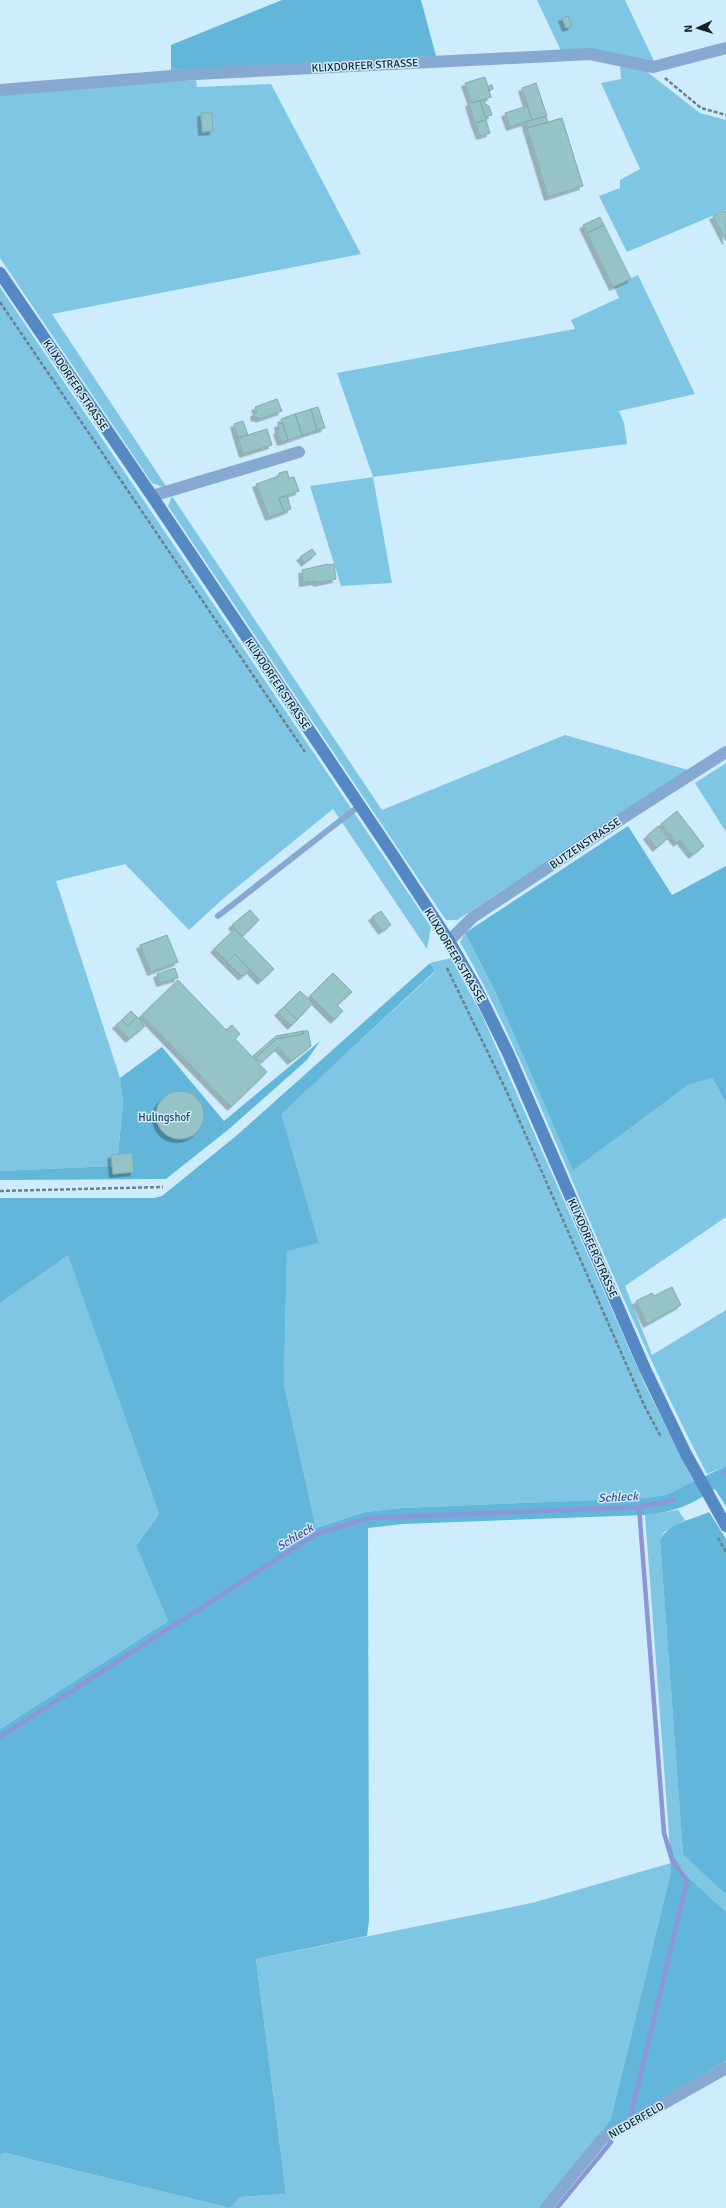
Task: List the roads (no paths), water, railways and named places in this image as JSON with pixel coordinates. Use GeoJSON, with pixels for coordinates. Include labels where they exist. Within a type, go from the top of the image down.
{"type":"FeatureCollection","features":[{"type":"Feature","properties":{"kind":"street","name":"KLIXDORFER STRASSE"},"geometry":{"type":"LineString","coordinates":[[0,90],[196,74],[590,54],[653,67],[726,48]]}},
{"type":"Feature","properties":{"kind":"street","name":"KLIXDORFER STRASSE"},"geometry":{"type":"LineString","coordinates":[[0,273],[152,496],[449,941],[477,990],[508,1053],[645,1369],[686,1454],[726,1526]]}},
{"type":"Feature","properties":{"kind":"street"},"geometry":{"type":"LineString","coordinates":[[152,496],[299,452]]}},
{"type":"Feature","properties":{"kind":"street","name":"BUTZENSTRASSE"},"geometry":{"type":"LineString","coordinates":[[449,941],[473,917],[726,752]]}},
{"type":"Feature","properties":{"kind":"street","name":"NIEDERFELD"},"geometry":{"type":"LineString","coordinates":[[546,2208],[603,2138],[726,2068]]}},
{"type":"Feature","properties":{"kind":"lane"},"geometry":{"type":"LineString","coordinates":[[218,916],[359,806]]}},
{"type":"Feature","properties":{"kind":"waterway","name":"Schleck"},"geometry":{"type":"LineString","coordinates":[[0,1737],[316,1534],[369,1518],[639,1507],[674,1500]]}},
{"type":"Feature","properties":{"kind":"waterway"},"geometry":{"type":"LineString","coordinates":[[631,2114],[687,1881],[672,1860],[664,1833],[639,1507]]}},
{"type":"Feature","properties":{"kind":"waterway"},"geometry":{"type":"LineString","coordinates":[[557,2208],[611,2142]]}},
{"type":"Feature","properties":{"kind":"park label","name":"Hulingshof"},"geometry":{"type":"Point","coordinates":[164,1117]}}]}
